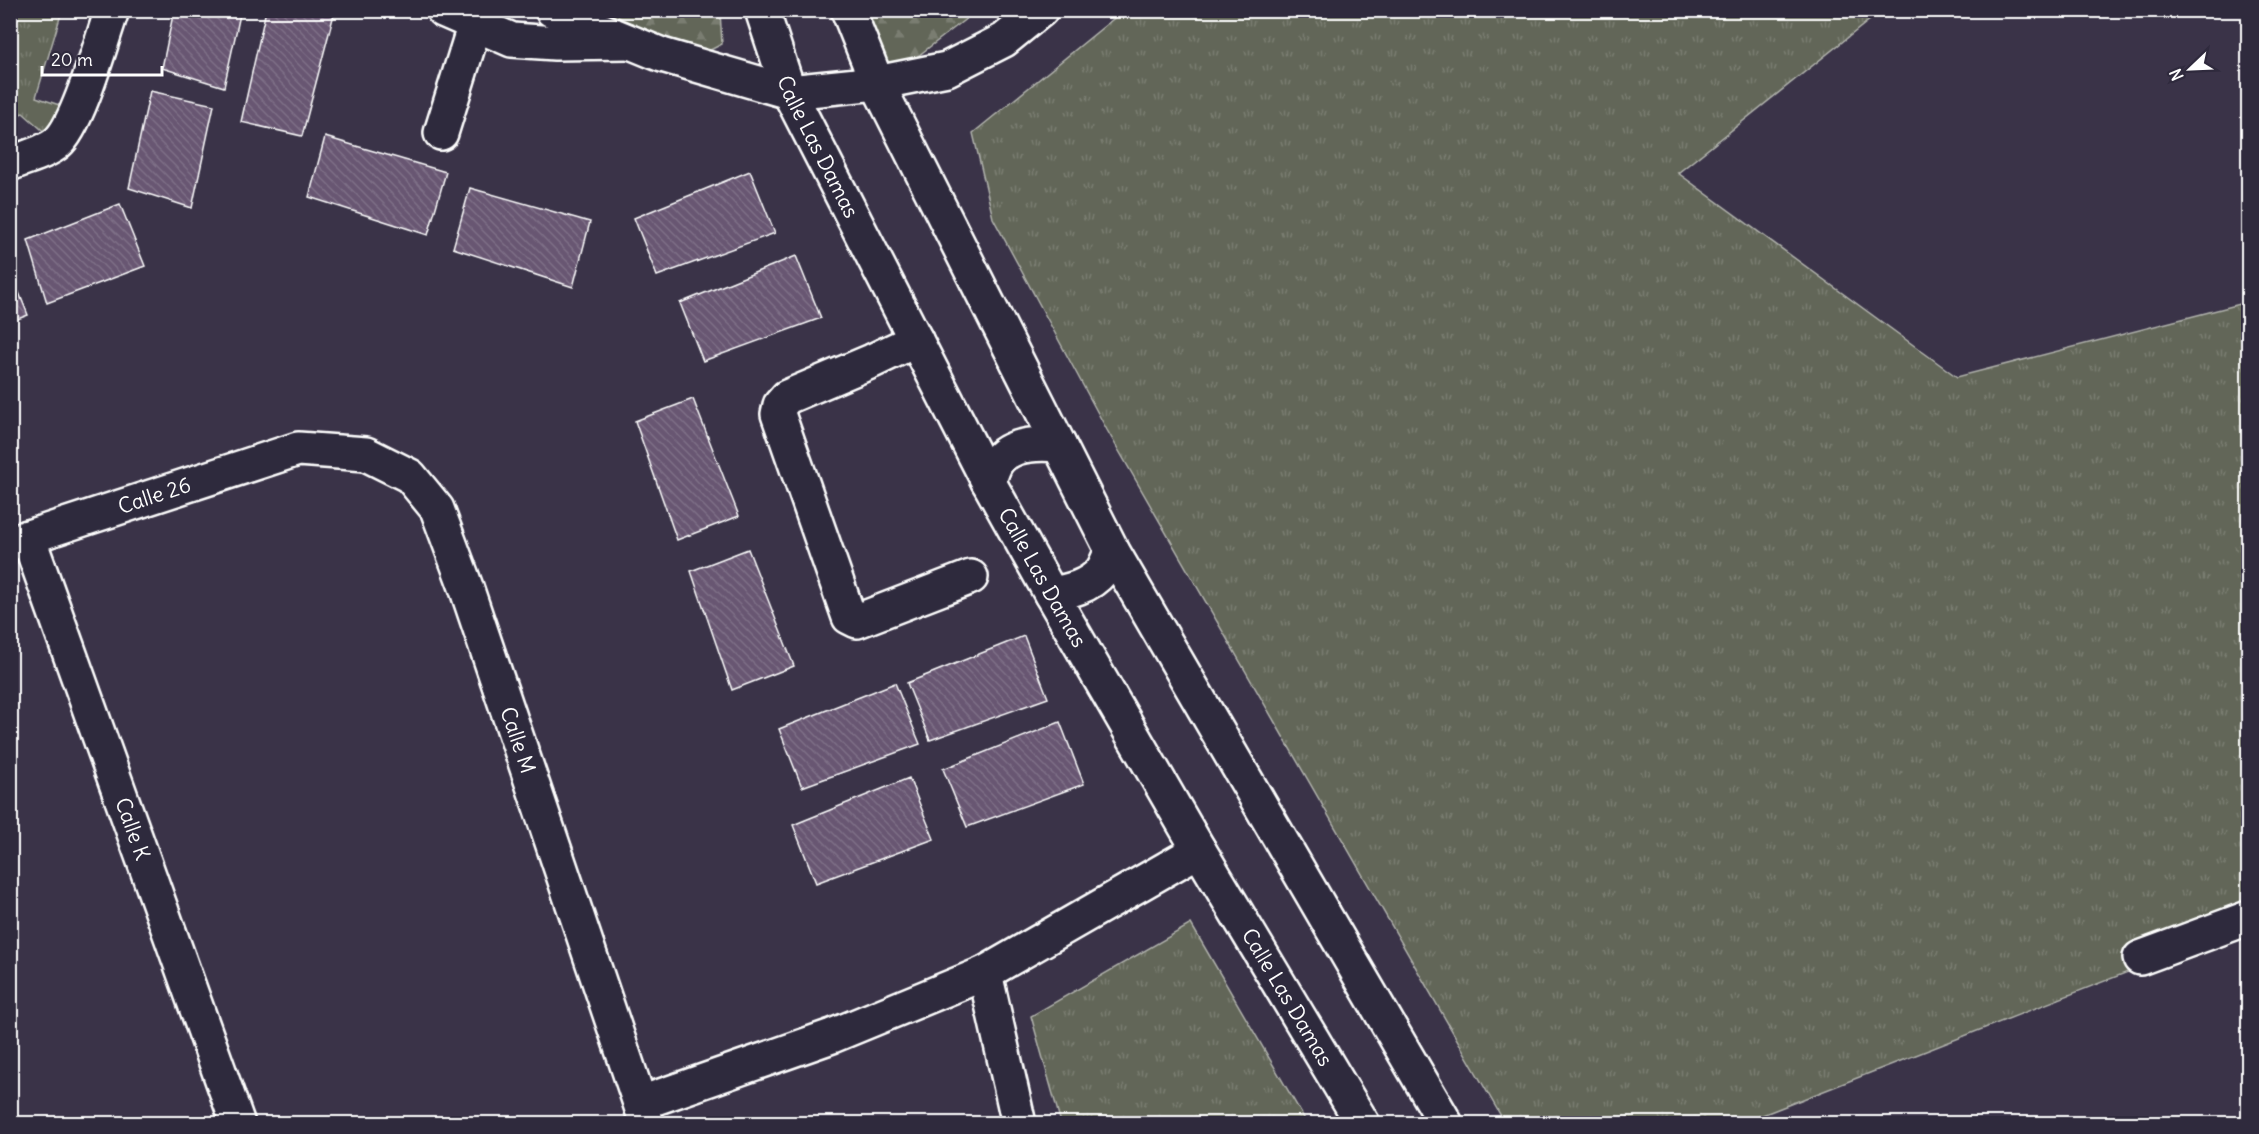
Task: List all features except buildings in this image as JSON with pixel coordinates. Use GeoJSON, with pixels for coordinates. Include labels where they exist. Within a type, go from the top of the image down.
{"type":"FeatureCollection","features":[{"type":"Feature","properties":{"kind":"street"},"geometry":{"type":"LineString","coordinates":[[10,164],[57,144],[68,131],[112,10]]}},
{"type":"Feature","properties":{"kind":"street"},"geometry":{"type":"LineString","coordinates":[[443,10],[512,40],[555,43],[629,42]]}},
{"type":"Feature","properties":{"kind":"street"},"geometry":{"type":"LineString","coordinates":[[552,10],[662,55],[789,92],[877,83],[947,69],[1004,40],[1041,10]]}},
{"type":"Feature","properties":{"kind":"street","name":"Calle Las Damas"},"geometry":{"type":"LineString","coordinates":[[762,10],[789,92],[988,481],[1199,850],[1363,1124]]}},
{"type":"Feature","properties":{"kind":"street"},"geometry":{"type":"LineString","coordinates":[[848,10],[877,83],[1112,550],[1446,1124]]}},
{"type":"Feature","properties":{"kind":"street"},"geometry":{"type":"LineString","coordinates":[[441,133],[475,24]]}},
{"type":"Feature","properties":{"kind":"street"},"geometry":{"type":"LineString","coordinates":[[916,340],[787,397],[780,405],[778,414],[849,617],[857,621],[970,577]]}},
{"type":"Feature","properties":{"kind":"street"},"geometry":{"type":"LineString","coordinates":[[988,481],[997,462],[1014,449],[1037,443],[1059,445]]}},
{"type":"Feature","properties":{"kind":"street","name":"Calle 26"},"geometry":{"type":"LineString","coordinates":[[19,540],[298,449]]}},
{"type":"Feature","properties":{"kind":"street","name":"Calle M"},"geometry":{"type":"LineString","coordinates":[[298,449],[366,454],[410,476],[437,508],[644,1113]]}},
{"type":"Feature","properties":{"kind":"street","name":"Calle K"},"geometry":{"type":"LineString","coordinates":[[19,540],[238,1124]]}},
{"type":"Feature","properties":{"kind":"street"},"geometry":{"type":"LineString","coordinates":[[1051,594],[1074,590],[1087,583],[1101,572],[1112,550]]}},
{"type":"Feature","properties":{"kind":"street"},"geometry":{"type":"LineString","coordinates":[[644,1113],[985,973],[1199,850]]}},
{"type":"Feature","properties":{"kind":"street"},"geometry":{"type":"LineString","coordinates":[[2140,958],[2248,918]]}},
{"type":"Feature","properties":{"kind":"street"},"geometry":{"type":"LineString","coordinates":[[985,973],[1019,1124]]}},
{"type":"Feature","properties":{"kind":"green space"},"geometry":{"type":"Polygon","coordinates":[[[856,10],[976,11],[883,83],[856,10]]]}},
{"type":"Feature","properties":{"kind":"green space"},"geometry":{"type":"Polygon","coordinates":[[[11,11],[62,11],[36,97],[65,107],[49,136],[23,113],[11,117],[11,11]]]}},
{"type":"Feature","properties":{"kind":"green space"},"geometry":{"type":"Polygon","coordinates":[[[596,11],[720,11],[722,44],[695,58],[596,11]]]}},
{"type":"Feature","properties":{"kind":"green space"},"geometry":{"type":"Polygon","coordinates":[[[1123,11],[1881,11],[1678,173],[1957,377],[2248,302],[2248,925],[1742,1123],[1505,1123],[1107,430],[993,218],[973,133],[1123,11]]]}},
{"type":"Feature","properties":{"kind":"green space"},"geometry":{"type":"Polygon","coordinates":[[[1191,924],[1307,1123],[1061,1123],[1031,1016],[1191,924]]]}}]}
